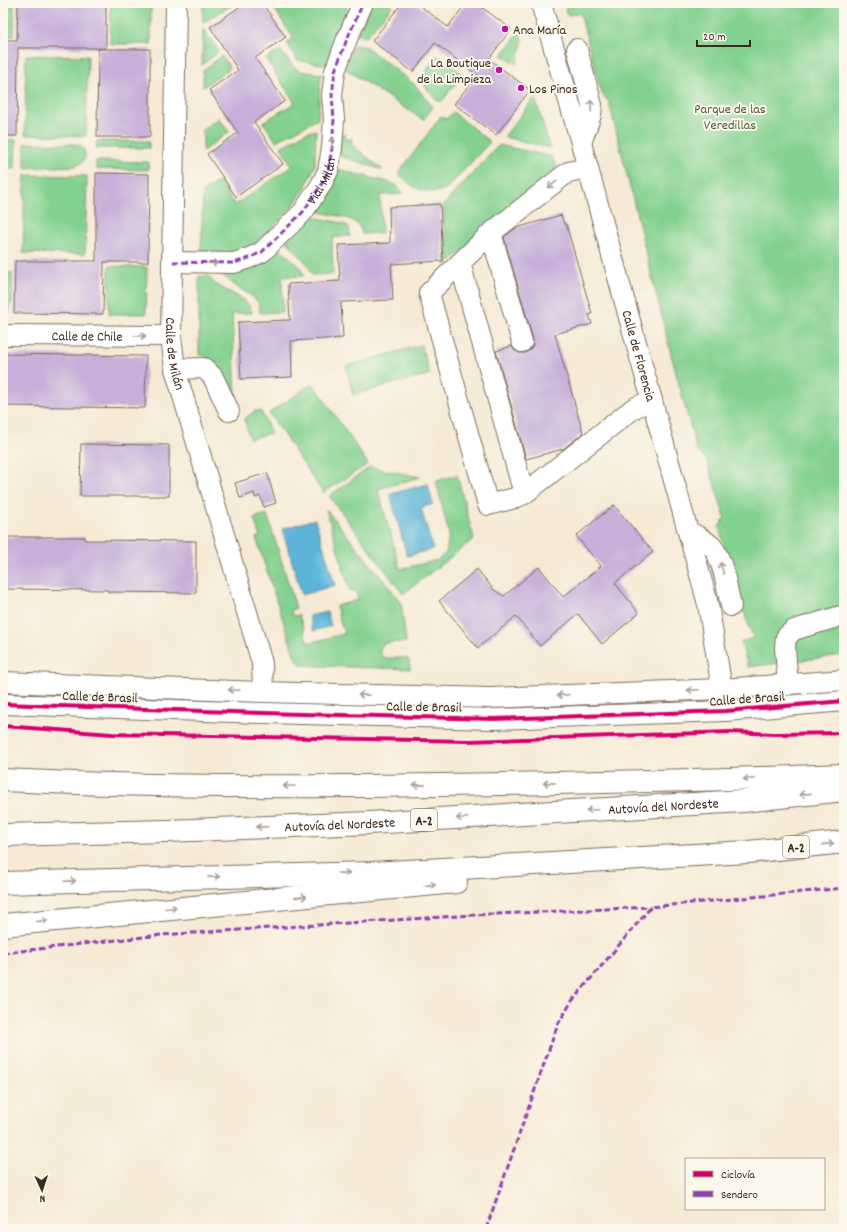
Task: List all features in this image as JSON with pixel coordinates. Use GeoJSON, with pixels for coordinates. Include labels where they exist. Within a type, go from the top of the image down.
{"type":"FeatureCollection","features":[{"type":"Feature","properties":{"kind":"highway"},"geometry":{"type":"LineString","coordinates":[[3,780],[164,786],[364,786],[741,780],[844,775]]}},
{"type":"Feature","properties":{"kind":"highway","name":"Autovía del Nordeste"},"geometry":{"type":"LineString","coordinates":[[3,835],[167,831],[369,823],[743,801],[844,790]]}},
{"type":"Feature","properties":{"kind":"highway","name":"A-2"},"geometry":{"type":"LineString","coordinates":[[3,883],[371,873],[748,852],[844,842]]}},
{"type":"Feature","properties":{"kind":"highway"},"geometry":{"type":"LineString","coordinates":[[3,925],[375,890],[748,852]]}},
{"type":"Feature","properties":{"kind":"street","name":"Calle de Milán"},"geometry":{"type":"LineString","coordinates":[[176,3],[171,336],[175,369],[262,663],[264,692]]}},
{"type":"Feature","properties":{"kind":"street","name":"Vial Milán"},"geometry":{"type":"LineString","coordinates":[[173,262],[234,263],[249,258],[262,252],[303,212],[321,185],[328,171],[332,148],[334,119],[332,95],[335,71],[363,3]]}},
{"type":"Feature","properties":{"kind":"street","name":"Calle de Florencia"},"geometry":{"type":"LineString","coordinates":[[541,3],[708,604],[726,711]]}},
{"type":"Feature","properties":{"kind":"street"},"geometry":{"type":"LineString","coordinates":[[577,49],[592,105],[591,115],[581,143]]}},
{"type":"Feature","properties":{"kind":"street"},"geometry":{"type":"LineString","coordinates":[[588,168],[568,172],[490,233],[429,293],[488,505],[524,494],[634,408],[652,400]]}},
{"type":"Feature","properties":{"kind":"street"},"geometry":{"type":"LineString","coordinates":[[490,233],[522,342]]}},
{"type":"Feature","properties":{"kind":"street"},"geometry":{"type":"LineString","coordinates":[[460,263],[524,494]]}},
{"type":"Feature","properties":{"kind":"street","name":"Calle de Chile"},"geometry":{"type":"LineString","coordinates":[[3,335],[171,336]]}},
{"type":"Feature","properties":{"kind":"street"},"geometry":{"type":"LineString","coordinates":[[175,369],[204,368],[212,377],[229,411]]}},
{"type":"Feature","properties":{"kind":"street"},"geometry":{"type":"LineString","coordinates":[[688,531],[713,548],[720,560],[731,606]]}},
{"type":"Feature","properties":{"kind":"street"},"geometry":{"type":"LineString","coordinates":[[788,685],[785,648],[786,637],[794,630],[844,616]]}},
{"type":"Feature","properties":{"kind":"street","name":"Calle de Brasil"},"geometry":{"type":"LineString","coordinates":[[3,682],[264,692],[491,698],[722,689],[844,680]]}},
{"type":"Feature","properties":{"kind":"street","name":"Calle de Brasil"},"geometry":{"type":"LineString","coordinates":[[3,704],[494,719],[726,711],[844,701]]}},
{"type":"Feature","properties":{"kind":"green space"},"geometry":{"type":"Polygon","coordinates":[[[3,3],[14,3],[14,36],[3,36],[3,3]]]}},
{"type":"Feature","properties":{"kind":"green space"},"geometry":{"type":"Polygon","coordinates":[[[111,3],[151,3],[151,44],[110,44],[111,3]]]}},
{"type":"Feature","properties":{"kind":"green space"},"geometry":{"type":"Polygon","coordinates":[[[203,3],[236,3],[203,22],[203,3]]]}},
{"type":"Feature","properties":{"kind":"green space"},"geometry":{"type":"Polygon","coordinates":[[[271,3],[349,3],[334,39],[326,65],[297,60],[287,43],[293,38],[271,3]]]}},
{"type":"Feature","properties":{"kind":"green space"},"geometry":{"type":"Polygon","coordinates":[[[371,3],[388,3],[392,6],[366,37],[357,35],[371,3]]]}},
{"type":"Feature","properties":{"kind":"green space","name":"Parque de las Veredillas"},"geometry":{"type":"Polygon","coordinates":[[[566,3],[844,3],[844,655],[748,667],[741,642],[753,638],[738,595],[719,527],[725,518],[707,461],[697,451],[671,354],[609,102],[602,94],[580,13],[567,15],[565,7],[566,3]]]}},
{"type":"Feature","properties":{"kind":"green space"},"geometry":{"type":"Polygon","coordinates":[[[203,29],[219,51],[202,65],[203,29]]]}},
{"type":"Feature","properties":{"kind":"green space"},"geometry":{"type":"Polygon","coordinates":[[[519,32],[523,40],[517,64],[502,55],[519,32]]]}},
{"type":"Feature","properties":{"kind":"green space"},"geometry":{"type":"Polygon","coordinates":[[[354,45],[366,47],[414,84],[433,107],[423,120],[344,68],[354,45]]]}},
{"type":"Feature","properties":{"kind":"green space"},"geometry":{"type":"Polygon","coordinates":[[[280,50],[299,71],[322,74],[318,119],[276,141],[263,122],[295,103],[266,59],[280,50]]]}},
{"type":"Feature","properties":{"kind":"green space"},"geometry":{"type":"Polygon","coordinates":[[[26,55],[88,56],[86,136],[25,135],[26,55]]]}},
{"type":"Feature","properties":{"kind":"green space"},"geometry":{"type":"Polygon","coordinates":[[[222,56],[230,68],[203,87],[203,70],[222,56]]]}},
{"type":"Feature","properties":{"kind":"green space"},"geometry":{"type":"Polygon","coordinates":[[[437,56],[463,74],[442,101],[437,101],[420,79],[437,56]]]}},
{"type":"Feature","properties":{"kind":"green space"},"geometry":{"type":"Polygon","coordinates":[[[535,97],[550,148],[504,137],[535,97]]]}},
{"type":"Feature","properties":{"kind":"green space"},"geometry":{"type":"Polygon","coordinates":[[[453,112],[490,142],[444,190],[429,192],[414,187],[398,174],[441,116],[446,119],[453,112]]]}},
{"type":"Feature","properties":{"kind":"green space"},"geometry":{"type":"Polygon","coordinates":[[[219,118],[229,132],[203,151],[203,129],[219,118]]]}},
{"type":"Feature","properties":{"kind":"green space"},"geometry":{"type":"Polygon","coordinates":[[[316,130],[315,165],[305,188],[293,206],[254,245],[235,253],[201,253],[203,192],[219,181],[235,205],[292,166],[281,147],[305,133],[316,130]]]}},
{"type":"Feature","properties":{"kind":"green space"},"geometry":{"type":"Polygon","coordinates":[[[346,134],[345,139],[352,139],[351,144],[383,170],[337,155],[338,135],[346,134]]]}},
{"type":"Feature","properties":{"kind":"green space"},"geometry":{"type":"Polygon","coordinates":[[[3,140],[16,140],[15,169],[3,169],[3,140]]]}},
{"type":"Feature","properties":{"kind":"green space"},"geometry":{"type":"Polygon","coordinates":[[[97,141],[149,141],[149,148],[96,148],[97,141]]]}},
{"type":"Feature","properties":{"kind":"green space"},"geometry":{"type":"Polygon","coordinates":[[[25,143],[75,144],[83,148],[85,151],[85,158],[76,166],[25,168],[25,143]]]}},
{"type":"Feature","properties":{"kind":"green space"},"geometry":{"type":"Polygon","coordinates":[[[499,145],[553,157],[557,170],[446,265],[443,205],[499,145]]]}},
{"type":"Feature","properties":{"kind":"green space"},"geometry":{"type":"Polygon","coordinates":[[[96,161],[149,162],[148,170],[96,169],[96,161]]]}},
{"type":"Feature","properties":{"kind":"green space"},"geometry":{"type":"Polygon","coordinates":[[[337,169],[391,183],[400,189],[402,194],[380,195],[382,233],[362,234],[356,223],[344,217],[317,211],[316,208],[327,195],[332,185],[337,169]]]}},
{"type":"Feature","properties":{"kind":"green space"},"geometry":{"type":"Polygon","coordinates":[[[25,175],[87,176],[85,254],[23,253],[25,175]]]}},
{"type":"Feature","properties":{"kind":"green space"},"geometry":{"type":"Polygon","coordinates":[[[311,216],[342,223],[349,227],[350,236],[332,238],[333,274],[312,275],[308,265],[285,239],[311,216]]]}},
{"type":"Feature","properties":{"kind":"green space"},"geometry":{"type":"Polygon","coordinates":[[[277,247],[297,264],[304,276],[282,277],[283,312],[260,313],[259,304],[253,297],[237,287],[220,273],[243,271],[261,263],[277,247]]]}},
{"type":"Feature","properties":{"kind":"green space"},"geometry":{"type":"Polygon","coordinates":[[[109,266],[147,267],[146,314],[109,314],[109,266]]]}},
{"type":"Feature","properties":{"kind":"green space"},"geometry":{"type":"Polygon","coordinates":[[[3,273],[12,273],[12,303],[10,303],[10,312],[3,312],[3,273]]]}},
{"type":"Feature","properties":{"kind":"green space"},"geometry":{"type":"Polygon","coordinates":[[[199,276],[208,276],[217,285],[238,296],[247,303],[252,313],[232,314],[236,393],[234,414],[213,365],[205,357],[199,355],[199,276]]]}},
{"type":"Feature","properties":{"kind":"green space"},"geometry":{"type":"Polygon","coordinates":[[[421,345],[430,374],[353,395],[346,366],[421,345]]]}},
{"type":"Feature","properties":{"kind":"green space"},"geometry":{"type":"Polygon","coordinates":[[[313,383],[368,464],[323,493],[269,413],[313,383]]]}},
{"type":"Feature","properties":{"kind":"green space"},"geometry":{"type":"Polygon","coordinates":[[[255,411],[261,411],[271,433],[250,439],[244,419],[255,411]]]}},
{"type":"Feature","properties":{"kind":"green space"},"geometry":{"type":"Polygon","coordinates":[[[370,467],[420,477],[378,489],[400,569],[438,560],[446,553],[449,534],[436,481],[457,475],[474,539],[403,594],[329,496],[370,467]]]}},
{"type":"Feature","properties":{"kind":"green space"},"geometry":{"type":"Polygon","coordinates":[[[326,509],[401,602],[406,642],[384,643],[380,648],[380,653],[384,658],[407,658],[410,669],[301,665],[296,660],[256,538],[260,536],[254,518],[267,514],[296,608],[291,610],[293,616],[299,615],[308,643],[344,634],[336,606],[358,600],[355,590],[350,591],[326,509]]]}},
{"type":"Feature","properties":{"kind":"water"},"geometry":{"type":"Polygon","coordinates":[[[428,484],[433,504],[421,508],[433,549],[407,556],[390,494],[428,484]]]}},
{"type":"Feature","properties":{"kind":"water"},"geometry":{"type":"Polygon","coordinates":[[[315,519],[335,585],[302,595],[282,529],[315,519]]]}},
{"type":"Feature","properties":{"kind":"water"},"geometry":{"type":"Polygon","coordinates":[[[327,612],[331,626],[313,631],[309,616],[327,612]]]}},
{"type":"Feature","properties":{"kind":"building"},"geometry":{"type":"Polygon","coordinates":[[[18,3],[106,3],[106,48],[18,48],[17,136],[3,136],[3,40],[17,40],[18,3]]]}},
{"type":"Feature","properties":{"kind":"building"},"geometry":{"type":"Polygon","coordinates":[[[245,3],[262,3],[286,37],[255,58],[285,101],[254,122],[283,164],[236,197],[207,154],[238,133],[209,90],[238,70],[210,27],[245,3]]]}},
{"type":"Feature","properties":{"kind":"building"},"geometry":{"type":"Polygon","coordinates":[[[402,3],[416,3],[448,27],[466,3],[476,3],[511,29],[489,59],[530,90],[496,135],[454,104],[477,75],[435,43],[413,72],[372,41],[402,3]]]}},
{"type":"Feature","properties":{"kind":"building"},"geometry":{"type":"Polygon","coordinates":[[[98,49],[150,49],[150,137],[97,137],[98,49]]]}},
{"type":"Feature","properties":{"kind":"building"},"geometry":{"type":"Polygon","coordinates":[[[96,173],[149,174],[148,262],[104,262],[103,314],[14,313],[15,261],[96,261],[96,173]]]}},
{"type":"Feature","properties":{"kind":"building"},"geometry":{"type":"Polygon","coordinates":[[[440,204],[443,261],[391,264],[393,300],[341,302],[343,338],[291,341],[292,377],[241,379],[238,322],[290,320],[288,284],[340,281],[338,245],[390,243],[389,207],[440,204]]]}},
{"type":"Feature","properties":{"kind":"building"},"geometry":{"type":"Polygon","coordinates":[[[561,215],[564,224],[566,224],[592,314],[589,315],[592,324],[555,334],[583,433],[563,449],[526,459],[496,351],[512,346],[514,350],[519,353],[525,353],[530,350],[533,344],[533,339],[504,237],[516,228],[561,215]]]}},
{"type":"Feature","properties":{"kind":"building"},"geometry":{"type":"Polygon","coordinates":[[[3,354],[146,356],[145,408],[3,406],[3,354]]]}},
{"type":"Feature","properties":{"kind":"building"},"geometry":{"type":"Polygon","coordinates":[[[81,444],[169,445],[169,496],[80,496],[81,444]]]}},
{"type":"Feature","properties":{"kind":"building"},"geometry":{"type":"Polygon","coordinates":[[[267,473],[276,503],[264,507],[260,496],[255,498],[254,493],[240,498],[235,483],[267,473]]]}},
{"type":"Feature","properties":{"kind":"building"},"geometry":{"type":"Polygon","coordinates":[[[614,505],[653,552],[615,583],[639,613],[602,644],[578,614],[540,646],[516,616],[478,648],[439,601],[477,569],[494,590],[504,596],[539,567],[563,597],[601,566],[576,536],[614,505]]]}},
{"type":"Feature","properties":{"kind":"building"},"geometry":{"type":"Polygon","coordinates":[[[3,537],[85,537],[85,540],[196,541],[196,593],[3,589],[3,537]]]}},
{"type":"Feature","properties":{"kind":"marked path"},"geometry":{"type":"LineString","coordinates":[[173,262],[234,263],[249,258],[262,252],[303,212],[321,185],[328,171],[332,148],[334,119],[332,95],[335,71],[363,3]]}},
{"type":"Feature","properties":{"kind":"marked path"},"geometry":{"type":"LineString","coordinates":[[486,1229],[558,1024],[572,1001],[651,907],[844,888]]}},
{"type":"Feature","properties":{"kind":"marked path"},"geometry":{"type":"LineString","coordinates":[[3,953],[161,935],[473,915],[651,907]]}},
{"type":"Feature","properties":{"kind":"cycle path"},"geometry":{"type":"LineString","coordinates":[[3,704],[494,719],[726,711],[844,701]]}},
{"type":"Feature","properties":{"kind":"cycle path"},"geometry":{"type":"LineString","coordinates":[[3,726],[112,734],[469,741],[730,732],[774,734],[844,733]]}},
{"type":"Feature","properties":{"kind":"place","name":"Ana María"},"geometry":{"type":"Point","coordinates":[505,29]}},
{"type":"Feature","properties":{"kind":"place","name":"La Boutique de la Limpieza"},"geometry":{"type":"Point","coordinates":[499,70]}},
{"type":"Feature","properties":{"kind":"place","name":"Los Pinos"},"geometry":{"type":"Point","coordinates":[521,88]}}]}
